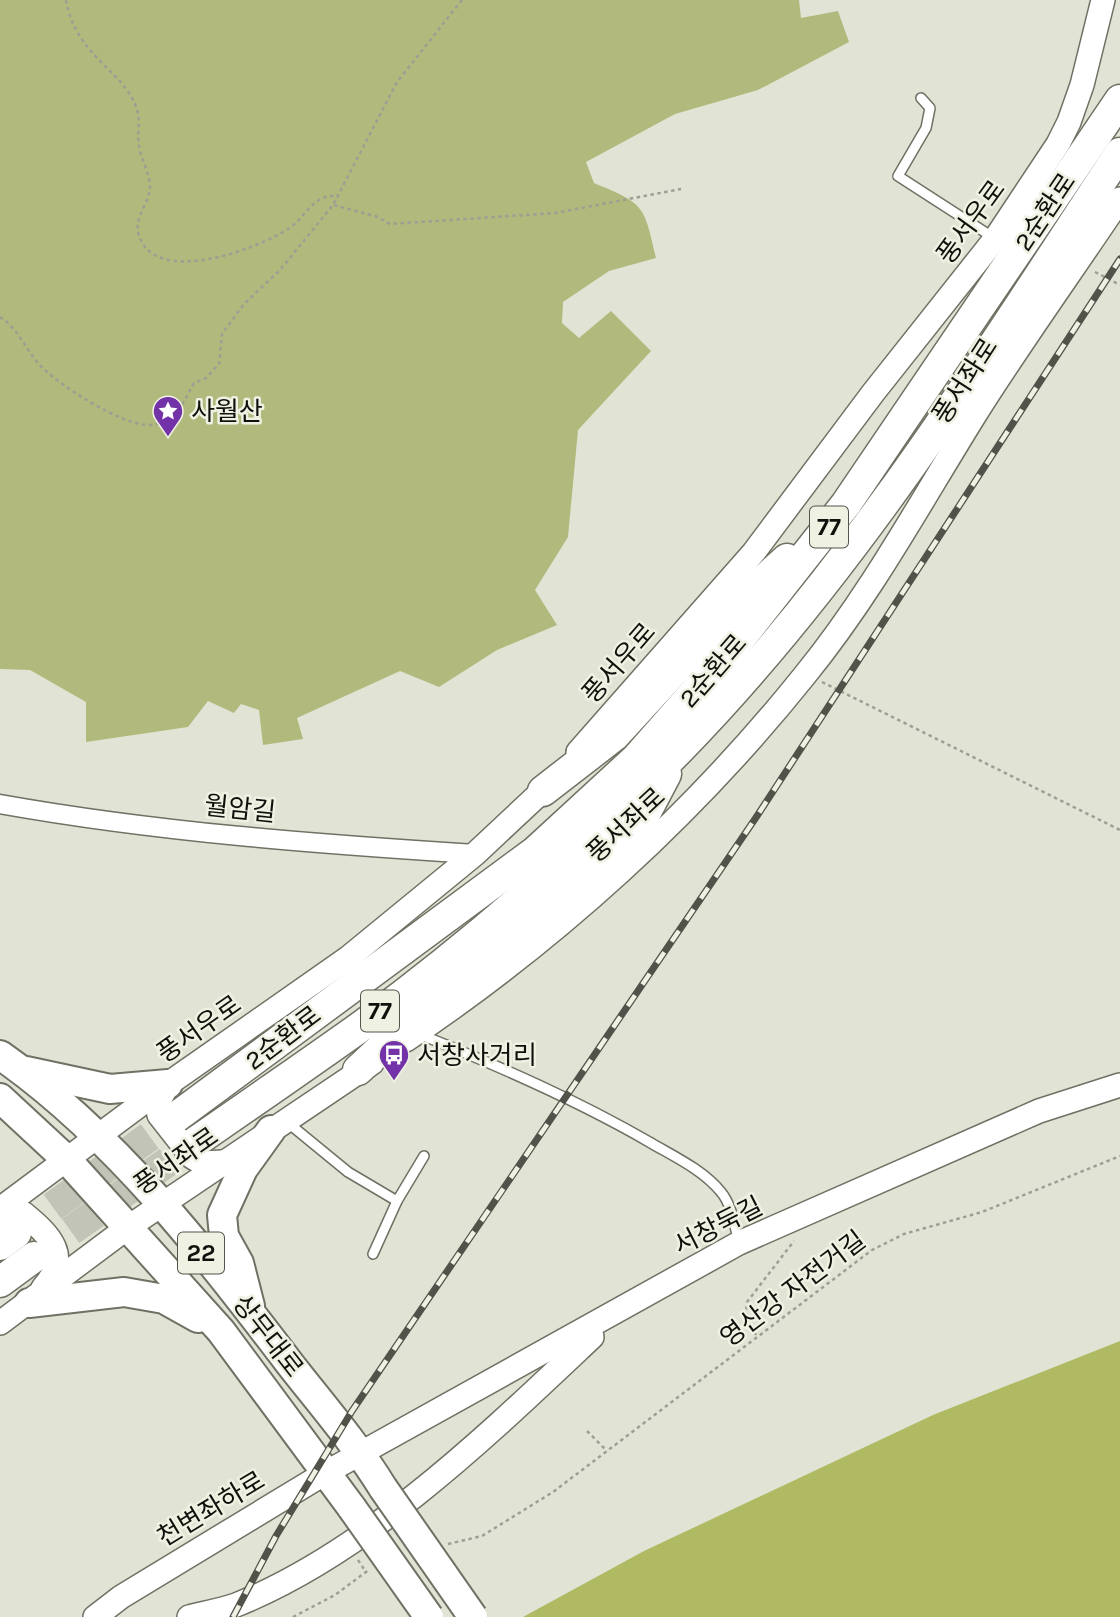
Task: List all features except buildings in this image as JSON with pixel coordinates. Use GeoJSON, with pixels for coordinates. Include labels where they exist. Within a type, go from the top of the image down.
{"type":"FeatureCollection","features":[{"type":"Feature","properties":{"kind":"highway","name":"2순환로"},"geometry":{"type":"LineString","coordinates":[[194,1143],[363,1024],[439,966],[557,868],[680,748],[770,647],[854,543],[932,434],[1099,182],[1120,100]]}},
{"type":"Feature","properties":{"kind":"highway","name":"2순환로"},"geometry":{"type":"LineString","coordinates":[[175,1118],[536,851],[646,748],[724,659],[1120,153]]}},
{"type":"Feature","properties":{"kind":"highway"},"geometry":{"type":"LineString","coordinates":[[543,791],[614,736],[727,613],[846,504]]}},
{"type":"Feature","properties":{"kind":"highway"},"geometry":{"type":"LineString","coordinates":[[358,1070],[449,985],[569,889],[646,813],[680,748]]}},
{"type":"Feature","properties":{"kind":"highway"},"geometry":{"type":"LineString","coordinates":[[0,1282],[34,1257]]}},
{"type":"Feature","properties":{"kind":"main road"},"geometry":{"type":"LineString","coordinates":[[10,1062],[110,1089],[168,1084]]}},
{"type":"Feature","properties":{"kind":"main road","name":"상무대로"},"geometry":{"type":"LineString","coordinates":[[10,1062],[99,1139],[253,1315],[360,1455],[473,1617]]}},
{"type":"Feature","properties":{"kind":"main road","name":"상무대로"},"geometry":{"type":"LineString","coordinates":[[0,1098],[68,1161],[221,1331],[327,1472],[429,1617]]}},
{"type":"Feature","properties":{"kind":"main road"},"geometry":{"type":"LineString","coordinates":[[253,1315],[239,1263],[224,1236],[222,1215],[243,1169],[278,1126]]}},
{"type":"Feature","properties":{"kind":"main road"},"geometry":{"type":"LineString","coordinates":[[29,1303],[124,1292],[164,1299],[221,1331]]}},
{"type":"Feature","properties":{"kind":"street","name":"풍서우로"},"geometry":{"type":"LineString","coordinates":[[4,1226],[68,1161],[168,1084],[339,965],[475,854],[543,791],[754,552],[873,393],[995,239],[1058,144],[1069,122],[1082,85],[1103,0]]}},
{"type":"Feature","properties":{"kind":"street","name":"풍서좌로"},"geometry":{"type":"LineString","coordinates":[[0,1323],[127,1228],[417,1032],[539,942],[700,794],[806,674],[864,594],[978,410],[1077,263],[1099,182]]}},
{"type":"Feature","properties":{"kind":"street","name":"월암길"},"geometry":{"type":"LineString","coordinates":[[0,804],[89,818],[332,845],[475,854]]}},
{"type":"Feature","properties":{"kind":"street"},"geometry":{"type":"LineString","coordinates":[[168,1084],[157,1105],[159,1115],[192,1157],[202,1163],[222,1162]]}},
{"type":"Feature","properties":{"kind":"street","name":"서창둑길"},"geometry":{"type":"LineString","coordinates":[[360,1455],[739,1243],[1039,1111],[1120,1086]]}},
{"type":"Feature","properties":{"kind":"street"},"geometry":{"type":"LineString","coordinates":[[4,1226],[23,1213],[45,1232],[57,1253],[55,1274],[29,1303]]}},
{"type":"Feature","properties":{"kind":"street"},"geometry":{"type":"LineString","coordinates":[[189,1617],[235,1605],[306,1570],[347,1545],[499,1424],[617,1313]]}},
{"type":"Feature","properties":{"kind":"street","name":"천변좌하로"},"geometry":{"type":"LineString","coordinates":[[95,1617],[121,1597],[327,1472],[360,1455]]}},
{"type":"Feature","properties":{"kind":"lane"},"geometry":{"type":"LineString","coordinates":[[921,98],[930,108],[926,128],[898,176],[995,239]]}},
{"type":"Feature","properties":{"kind":"lane"},"geometry":{"type":"LineString","coordinates":[[417,1032],[511,1071],[612,1120],[687,1164],[710,1180],[728,1201],[739,1243]]}},
{"type":"Feature","properties":{"kind":"lane"},"geometry":{"type":"LineString","coordinates":[[278,1126],[397,1201]]}},
{"type":"Feature","properties":{"kind":"lane"},"geometry":{"type":"LineString","coordinates":[[373,1254],[397,1201],[424,1156]]}},
{"type":"Feature","properties":{"kind":"path"},"geometry":{"type":"LineString","coordinates":[[66,0],[77,36],[125,90],[138,116],[139,147],[150,188],[137,230],[141,241],[151,253],[179,263],[241,253],[290,228],[309,206],[326,195],[338,197]]}},
{"type":"Feature","properties":{"kind":"path"},"geometry":{"type":"LineString","coordinates":[[0,317],[9,322],[39,365],[75,395],[129,421],[149,425],[176,416],[194,383],[206,378],[219,364],[222,334],[244,304],[280,270],[333,205],[397,82],[462,0]]}},
{"type":"Feature","properties":{"kind":"path"},"geometry":{"type":"LineString","coordinates":[[333,205],[378,217],[390,224],[555,213],[681,188]]}},
{"type":"Feature","properties":{"kind":"path"},"geometry":{"type":"LineString","coordinates":[[1077,263],[1120,285]]}},
{"type":"Feature","properties":{"kind":"path"},"geometry":{"type":"LineString","coordinates":[[806,674],[1120,830]]}},
{"type":"Feature","properties":{"kind":"path","name":"영산강 자전거길"},"geometry":{"type":"LineString","coordinates":[[522,1514],[673,1404],[756,1336],[890,1240],[924,1226],[982,1212],[1120,1156]]}},
{"type":"Feature","properties":{"kind":"path"},"geometry":{"type":"LineString","coordinates":[[756,1336],[746,1314],[747,1302],[799,1235]]}},
{"type":"Feature","properties":{"kind":"path"},"geometry":{"type":"LineString","coordinates":[[587,1431],[607,1451]]}},
{"type":"Feature","properties":{"kind":"shaded area"},"geometry":{"type":"Polygon","coordinates":[[[0,0],[799,0],[801,18],[838,11],[849,42],[758,90],[675,114],[586,162],[594,183],[624,196],[640,209],[645,217],[656,258],[609,271],[563,302],[562,323],[579,338],[611,311],[651,351],[578,430],[568,537],[535,590],[557,625],[497,650],[439,687],[400,671],[297,718],[303,739],[263,745],[259,710],[241,704],[234,713],[208,701],[188,727],[86,742],[86,702],[30,670],[0,669],[0,0]]]}},
{"type":"Feature","properties":{"kind":"shaded area"},"geometry":{"type":"Polygon","coordinates":[[[1120,1341],[1120,1617],[523,1617],[644,1551],[933,1415],[1120,1341]]]}},
{"type":"Feature","properties":{"kind":"tunnel"},"geometry":{"type":"LineString","coordinates":[[16,1233],[175,1118]]}},
{"type":"Feature","properties":{"kind":"tunnel"},"geometry":{"type":"LineString","coordinates":[[34,1257],[194,1143]]}},
{"type":"Feature","properties":{"kind":"railway"},"geometry":{"type":"LineString","coordinates":[[233,1617],[276,1536],[352,1411],[757,816],[1120,259]]}},
{"type":"Feature","properties":{"kind":"place","name":"사월산"},"geometry":{"type":"Point","coordinates":[168,438]}},
{"type":"Feature","properties":{"kind":"place","name":"서창사거리"},"geometry":{"type":"Point","coordinates":[394,1082]}}]}
